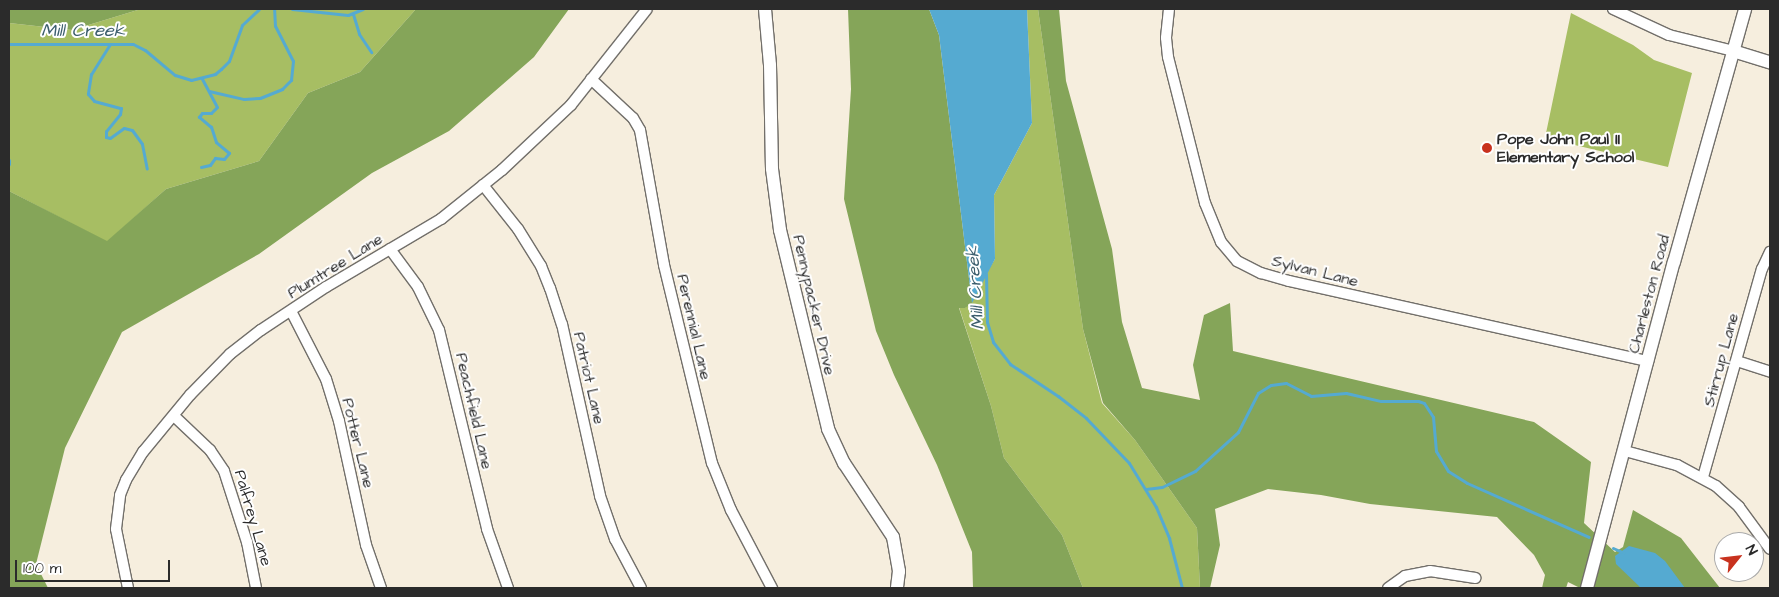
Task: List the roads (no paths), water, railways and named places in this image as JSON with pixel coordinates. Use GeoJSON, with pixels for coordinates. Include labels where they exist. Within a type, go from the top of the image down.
{"type":"FeatureCollection","features":[{"type":"Feature","properties":{"kind":"street","name":"Plumtree Lane"},"geometry":{"type":"LineString","coordinates":[[128,588],[116,528],[120,495],[126,480],[143,452],[190,395],[230,354],[261,330],[441,219],[483,186],[560,118],[647,9]]}},
{"type":"Feature","properties":{"kind":"street","name":"Pennypacker Drive"},"geometry":{"type":"LineString","coordinates":[[765,9],[770,65],[772,169],[780,230],[828,429],[844,463],[893,537],[899,571],[898,588]]}},
{"type":"Feature","properties":{"kind":"street","name":"Sylvan Lane"},"geometry":{"type":"LineString","coordinates":[[1169,9],[1166,38],[1168,57],[1205,203],[1221,242],[1237,261],[1261,273],[1289,281],[1648,361]]}},
{"type":"Feature","properties":{"kind":"street"},"geometry":{"type":"LineString","coordinates":[[1613,9],[1628,18],[1669,35],[1770,62]]}},
{"type":"Feature","properties":{"kind":"street","name":"Charleston Road"},"geometry":{"type":"LineString","coordinates":[[1587,588],[1745,9]]}},
{"type":"Feature","properties":{"kind":"street","name":"Perennial Lane"},"geometry":{"type":"LineString","coordinates":[[592,79],[633,118],[640,130],[664,265],[712,463],[731,510],[772,588]]}},
{"type":"Feature","properties":{"kind":"street","name":"Patriot Lane"},"geometry":{"type":"LineString","coordinates":[[483,186],[518,229],[538,262],[550,288],[562,324],[596,482],[615,538],[641,588]]}},
{"type":"Feature","properties":{"kind":"street","name":"Peachfield Lane"},"geometry":{"type":"LineString","coordinates":[[390,249],[418,287],[439,330],[487,529],[508,588]]}},
{"type":"Feature","properties":{"kind":"street","name":"Stirrup Lane"},"geometry":{"type":"LineString","coordinates":[[1703,478],[1762,269],[1770,252]]}},
{"type":"Feature","properties":{"kind":"street","name":"Potter Lane"},"geometry":{"type":"LineString","coordinates":[[291,311],[326,379],[339,421],[366,544],[381,588]]}},
{"type":"Feature","properties":{"kind":"street"},"geometry":{"type":"LineString","coordinates":[[1737,360],[1770,372]]}},
{"type":"Feature","properties":{"kind":"street","name":"Palfrey Lane"},"geometry":{"type":"LineString","coordinates":[[174,416],[210,450],[224,471],[247,542],[256,588]]}},
{"type":"Feature","properties":{"kind":"street"},"geometry":{"type":"LineString","coordinates":[[1625,451],[1677,465],[1703,478],[1728,495],[1770,549]]}},
{"type":"Feature","properties":{"kind":"street"},"geometry":{"type":"LineString","coordinates":[[1388,588],[1405,576],[1430,571],[1475,578]]}},
{"type":"Feature","properties":{"kind":"water"},"geometry":{"type":"Polygon","coordinates":[[[929,9],[1027,9],[1032,123],[994,195],[995,259],[972,303],[939,35],[929,9]]]}},
{"type":"Feature","properties":{"kind":"water"},"geometry":{"type":"Polygon","coordinates":[[[1629,546],[1655,553],[1665,561],[1685,588],[1641,588],[1616,564],[1615,556],[1629,546]]]}},
{"type":"Feature","properties":{"kind":"waterway","name":"Mill Creek"},"geometry":{"type":"LineString","coordinates":[[9,44],[133,44],[145,50],[175,75],[191,80],[215,74],[229,61],[242,25],[259,9]]}},
{"type":"Feature","properties":{"kind":"waterway"},"geometry":{"type":"LineString","coordinates":[[209,91],[244,99],[260,98],[282,89],[291,80],[293,61],[275,26],[274,9]]}},
{"type":"Feature","properties":{"kind":"waterway","name":"Mill Creek"},"geometry":{"type":"LineString","coordinates":[[292,9],[348,15],[363,9]]}},
{"type":"Feature","properties":{"kind":"waterway"},"geometry":{"type":"LineString","coordinates":[[353,14],[359,34],[371,52]]}},
{"type":"Feature","properties":{"kind":"waterway"},"geometry":{"type":"LineString","coordinates":[[110,44],[91,74],[88,94],[94,101],[121,108],[120,114],[106,131],[106,137],[110,138],[124,128],[132,130],[142,144],[147,169]]}},
{"type":"Feature","properties":{"kind":"waterway"},"geometry":{"type":"LineString","coordinates":[[201,167],[210,165],[215,158],[224,159],[229,153],[216,142],[211,127],[199,117],[202,113],[211,113],[217,107],[202,79]]}},
{"type":"Feature","properties":{"kind":"waterway","name":"Mill Creek"},"geometry":{"type":"LineString","coordinates":[[986,274],[987,322],[993,342],[1010,364],[1058,396],[1086,418],[1129,463],[1156,507],[1169,538],[1182,588]]}},
{"type":"Feature","properties":{"kind":"waterway"},"geometry":{"type":"LineString","coordinates":[[1146,489],[1162,487],[1195,471],[1238,432],[1258,393],[1271,385],[1286,383],[1311,396],[1346,393],[1381,401],[1418,401],[1424,403],[1433,417],[1436,451],[1448,471],[1467,483],[1589,537]]}},
{"type":"Feature","properties":{"kind":"waterway"},"geometry":{"type":"LineString","coordinates":[[1613,548],[1624,553]]}},
{"type":"Feature","properties":{"kind":"place","name":"Pope John Paul II Elementary School"},"geometry":{"type":"Point","coordinates":[1487,148]}}]}
